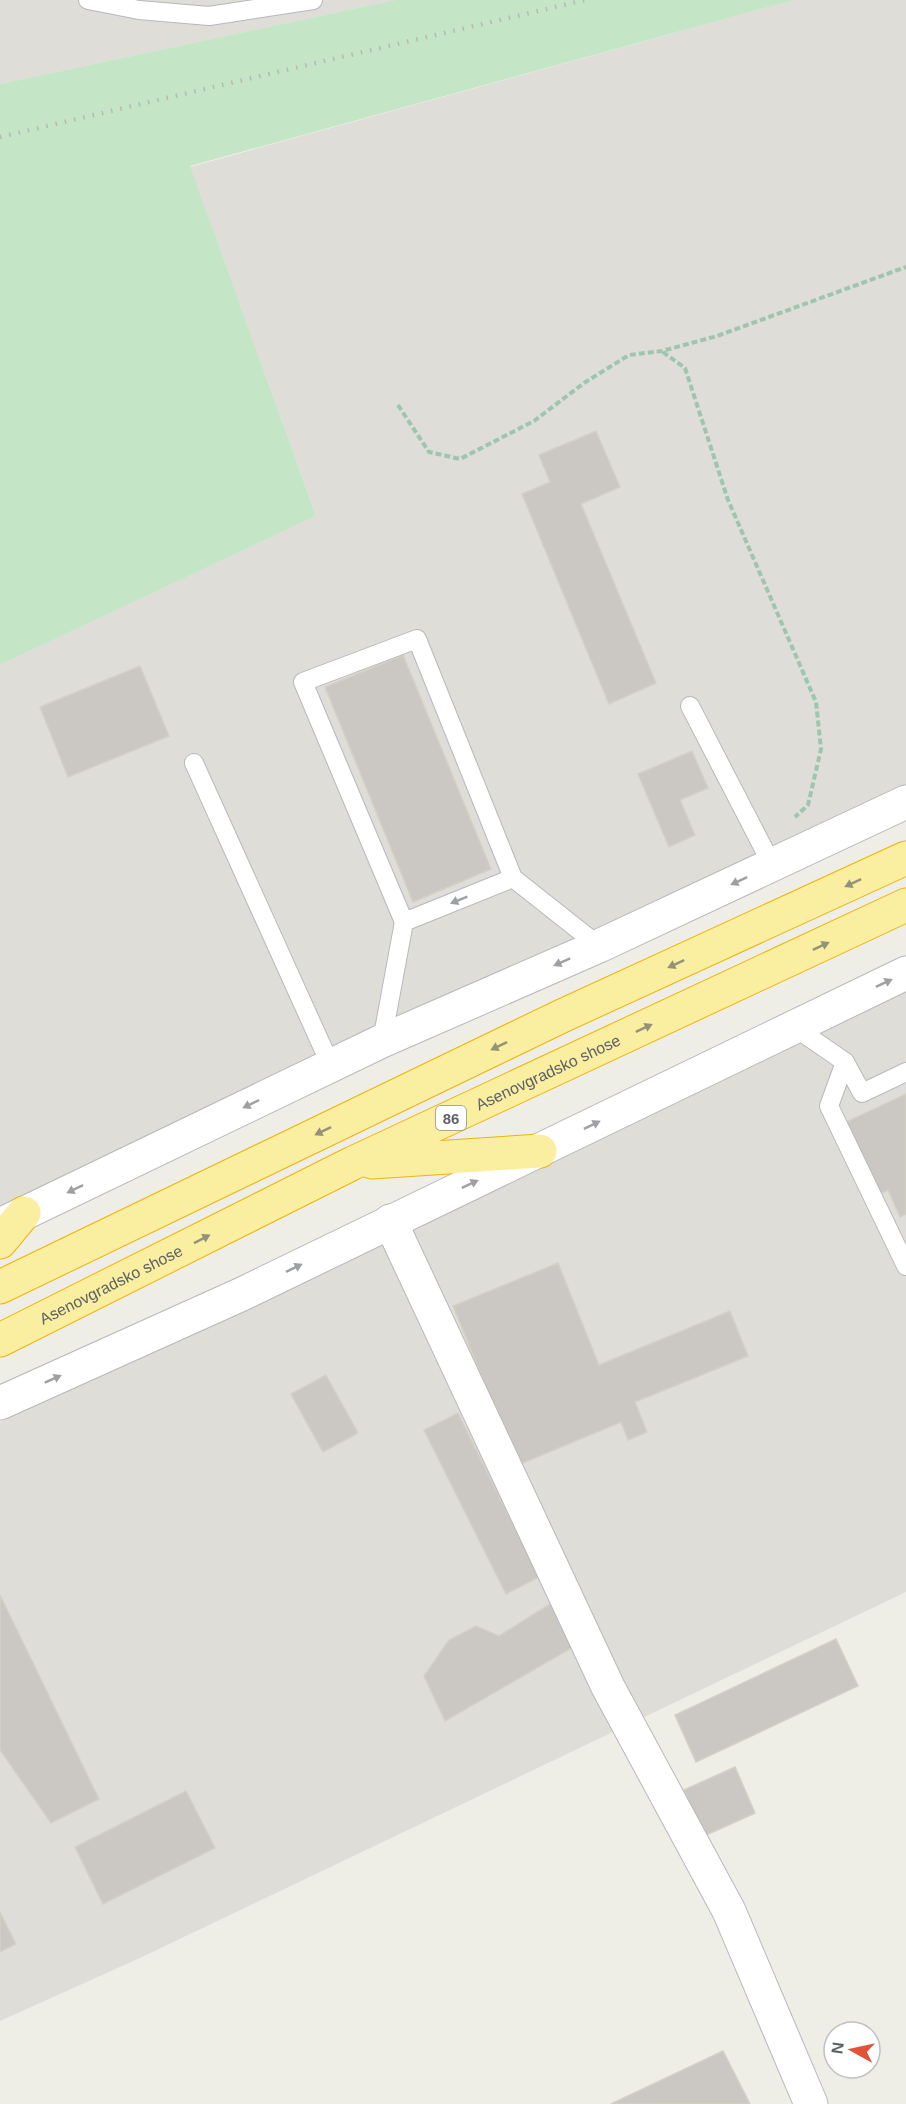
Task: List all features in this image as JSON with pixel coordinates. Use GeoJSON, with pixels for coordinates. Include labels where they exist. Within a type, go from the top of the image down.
{"type":"FeatureCollection","features":[{"type":"Feature","properties":{"kind":"highway"},"geometry":{"type":"LineString","coordinates":[[0,1287],[564,1015],[906,858]]}},
{"type":"Feature","properties":{"kind":"highway","name":"Asenovgradsko shose"},"geometry":{"type":"LineString","coordinates":[[0,1340],[353,1163],[906,905]]}},
{"type":"Feature","properties":{"kind":"highway"},"geometry":{"type":"LineString","coordinates":[[353,1163],[540,1150]]}},
{"type":"Feature","properties":{"kind":"highway"},"geometry":{"type":"LineString","coordinates":[[0,1242],[12,1219]]}},
{"type":"Feature","properties":{"kind":"street"},"geometry":{"type":"LineString","coordinates":[[12,1219],[382,1041],[599,946],[767,856],[906,802]]}},
{"type":"Feature","properties":{"kind":"street"},"geometry":{"type":"LineString","coordinates":[[0,1403],[242,1294],[906,973]]}},
{"type":"Feature","properties":{"kind":"street"},"geometry":{"type":"LineString","coordinates":[[390,1221],[608,1687],[729,1911],[811,2104]]}},
{"type":"Feature","properties":{"kind":"lane"},"geometry":{"type":"LineString","coordinates":[[88,0],[209,16],[313,0]]}},
{"type":"Feature","properties":{"kind":"lane"},"geometry":{"type":"LineString","coordinates":[[382,1041],[405,922],[303,682],[417,639],[513,878],[599,946]]}},
{"type":"Feature","properties":{"kind":"lane"},"geometry":{"type":"LineString","coordinates":[[690,706],[767,856]]}},
{"type":"Feature","properties":{"kind":"lane"},"geometry":{"type":"LineString","coordinates":[[194,763],[331,1066]]}},
{"type":"Feature","properties":{"kind":"lane"},"geometry":{"type":"LineString","coordinates":[[405,922],[513,878]]}},
{"type":"Feature","properties":{"kind":"lane"},"geometry":{"type":"LineString","coordinates":[[793,1026],[845,1062],[862,1093],[906,1072]]}},
{"type":"Feature","properties":{"kind":"lane"},"geometry":{"type":"LineString","coordinates":[[845,1062],[830,1106],[906,1266]]}},
{"type":"Feature","properties":{"kind":"path"},"geometry":{"type":"LineString","coordinates":[[398,405],[429,452],[460,459],[534,421],[584,383],[629,355],[662,351],[717,336],[906,267]]}},
{"type":"Feature","properties":{"kind":"path"},"geometry":{"type":"LineString","coordinates":[[662,351],[685,368],[728,500],[816,702],[821,749],[808,806],[767,856]]}},
{"type":"Feature","properties":{"kind":"shaded area"},"geometry":{"type":"Polygon","coordinates":[[[0,0],[395,0],[0,84],[0,0]]]}},
{"type":"Feature","properties":{"kind":"shaded area"},"geometry":{"type":"Polygon","coordinates":[[[794,0],[906,0],[906,791],[0,1213],[0,665],[316,516],[190,167],[794,0]]]}},
{"type":"Feature","properties":{"kind":"shaded area"},"geometry":{"type":"Polygon","coordinates":[[[906,986],[906,1592],[142,1957],[0,2021],[0,1422],[906,986]]]}},
{"type":"Feature","properties":{"kind":"green space"},"geometry":{"type":"Polygon","coordinates":[[[395,0],[794,0],[190,166],[316,516],[0,665],[0,84],[395,0]]]}},
{"type":"Feature","properties":{"kind":"building"},"geometry":{"type":"Polygon","coordinates":[[[596,431],[620,487],[581,504],[656,683],[609,704],[522,494],[550,482],[539,455],[596,431]]]}},
{"type":"Feature","properties":{"kind":"building"},"geometry":{"type":"Polygon","coordinates":[[[403,655],[491,869],[413,902],[325,687],[403,655]]]}},
{"type":"Feature","properties":{"kind":"building"},"geometry":{"type":"Polygon","coordinates":[[[140,666],[169,736],[68,777],[40,707],[140,666]]]}},
{"type":"Feature","properties":{"kind":"building"},"geometry":{"type":"Polygon","coordinates":[[[692,751],[708,788],[680,800],[695,835],[669,847],[638,774],[692,751]]]}},
{"type":"Feature","properties":{"kind":"building"},"geometry":{"type":"Polygon","coordinates":[[[906,1094],[906,1214],[900,1217],[888,1190],[878,1195],[844,1123],[906,1094]]]}},
{"type":"Feature","properties":{"kind":"building"},"geometry":{"type":"Polygon","coordinates":[[[558,1263],[599,1365],[730,1311],[748,1356],[635,1402],[647,1432],[628,1440],[621,1422],[518,1465],[453,1306],[558,1263]]]}},
{"type":"Feature","properties":{"kind":"building"},"geometry":{"type":"Polygon","coordinates":[[[326,1375],[358,1433],[323,1452],[291,1394],[326,1375]]]}},
{"type":"Feature","properties":{"kind":"building"},"geometry":{"type":"Polygon","coordinates":[[[458,1413],[539,1577],[506,1594],[424,1430],[458,1413]]]}},
{"type":"Feature","properties":{"kind":"building"},"geometry":{"type":"Polygon","coordinates":[[[0,1595],[99,1799],[51,1823],[0,1750],[0,1595]]]}},
{"type":"Feature","properties":{"kind":"building"},"geometry":{"type":"Polygon","coordinates":[[[553,1602],[575,1646],[445,1721],[424,1676],[449,1640],[476,1626],[499,1636],[553,1602]]]}},
{"type":"Feature","properties":{"kind":"building"},"geometry":{"type":"Polygon","coordinates":[[[836,1639],[858,1686],[696,1762],[675,1715],[836,1639]]]}},
{"type":"Feature","properties":{"kind":"building"},"geometry":{"type":"Polygon","coordinates":[[[735,1767],[755,1813],[704,1836],[684,1790],[735,1767]]]}},
{"type":"Feature","properties":{"kind":"building"},"geometry":{"type":"Polygon","coordinates":[[[186,1791],[215,1848],[103,1904],[75,1847],[186,1791]]]}},
{"type":"Feature","properties":{"kind":"building"},"geometry":{"type":"Polygon","coordinates":[[[0,1912],[16,1944],[0,1952],[0,1912]]]}},
{"type":"Feature","properties":{"kind":"building"},"geometry":{"type":"Polygon","coordinates":[[[723,2051],[750,2104],[611,2104],[723,2051]]]}},
{"type":"Feature","properties":{"kind":"railway"},"geometry":{"type":"LineString","coordinates":[[0,137],[585,0]]}}]}
